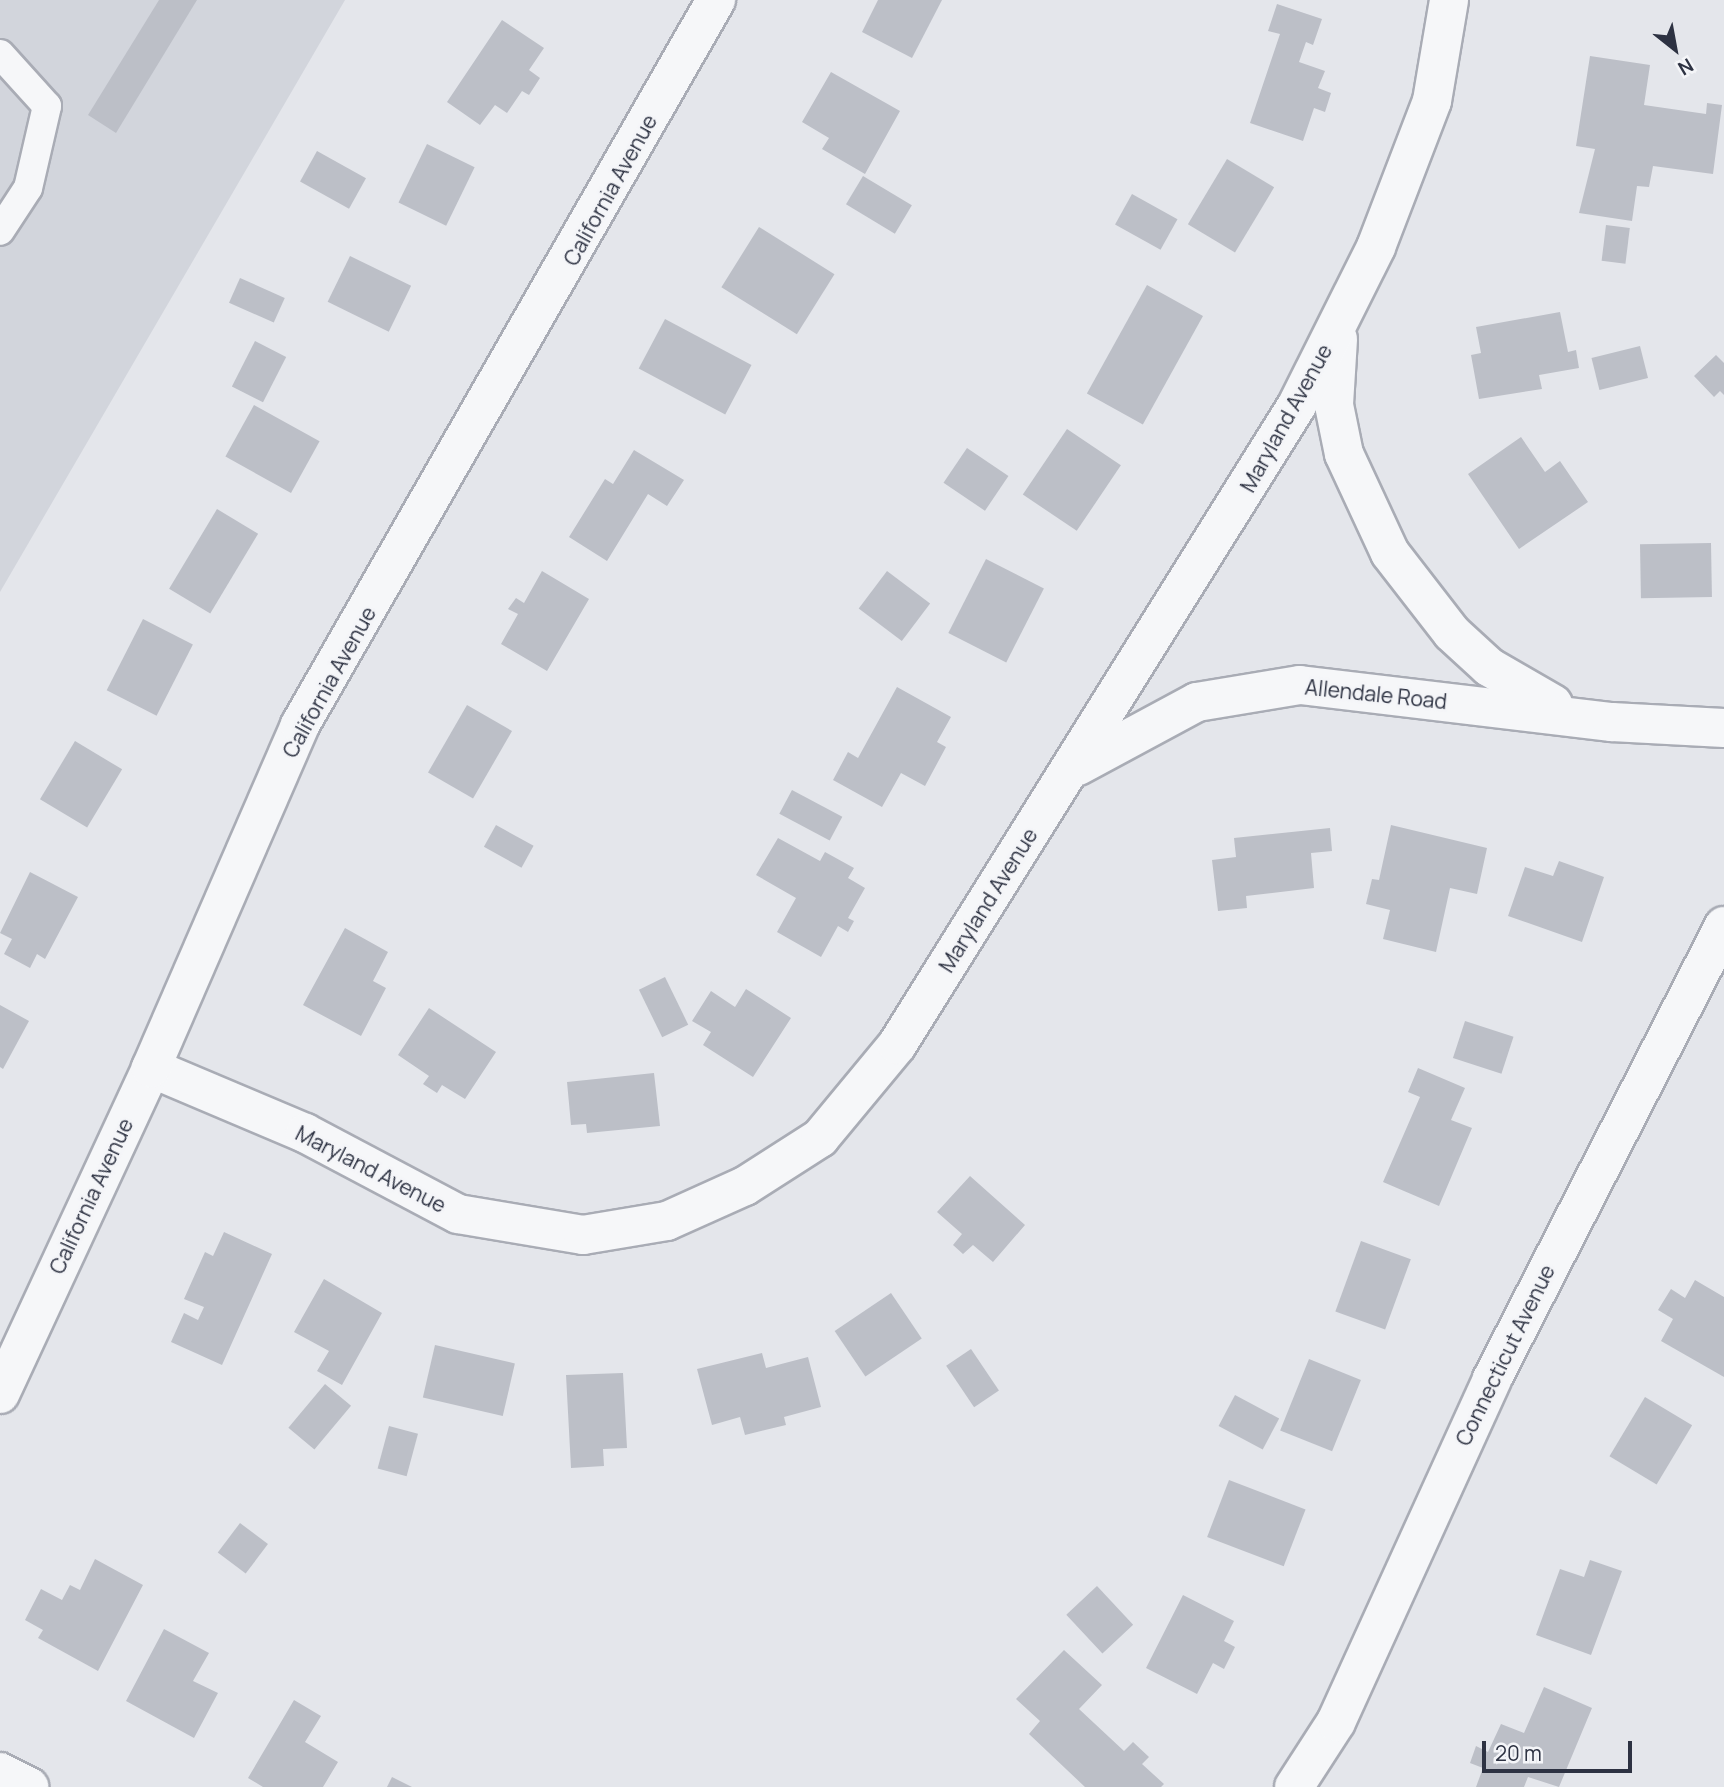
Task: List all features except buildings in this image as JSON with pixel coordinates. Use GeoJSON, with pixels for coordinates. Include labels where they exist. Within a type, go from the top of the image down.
{"type":"FeatureCollection","features":[{"type":"Feature","properties":{"kind":"street","name":"California Avenue"},"geometry":{"type":"LineString","coordinates":[[0,1394],[151,1068],[300,726],[716,0]]}},
{"type":"Feature","properties":{"kind":"street","name":"Maryland Avenue"},"geometry":{"type":"LineString","coordinates":[[151,1068],[305,1133],[458,1214],[583,1236],[667,1222],[745,1186],[820,1138],[897,1045],[1297,405],[1376,247],[1432,101],[1449,0]]}},
{"type":"Feature","properties":{"kind":"street","name":"Allendale Road"},"geometry":{"type":"LineString","coordinates":[[1345,310],[1334,359],[1334,405],[1344,454],[1390,553],[1452,633],[1489,667],[1527,693],[1574,714]]}},
{"type":"Feature","properties":{"kind":"street","name":"Allendale Road"},"geometry":{"type":"LineString","coordinates":[[1071,770],[1197,702],[1300,685],[1574,714],[1612,722],[1724,728]]}},
{"type":"Feature","properties":{"kind":"street","name":"Connecticut Avenue"},"geometry":{"type":"LineString","coordinates":[[1293,1787],[1336,1722],[1492,1379],[1724,926]]}},
{"type":"Feature","properties":{"kind":"street"},"geometry":{"type":"LineString","coordinates":[[0,1772],[29,1787]]}},
{"type":"Feature","properties":{"kind":"lane"},"geometry":{"type":"LineString","coordinates":[[0,54],[47,106],[27,188],[0,231]]}},
{"type":"Feature","properties":{"kind":"shaded area"},"geometry":{"type":"Polygon","coordinates":[[[0,0],[345,0],[0,592],[0,0]]]}}]}
